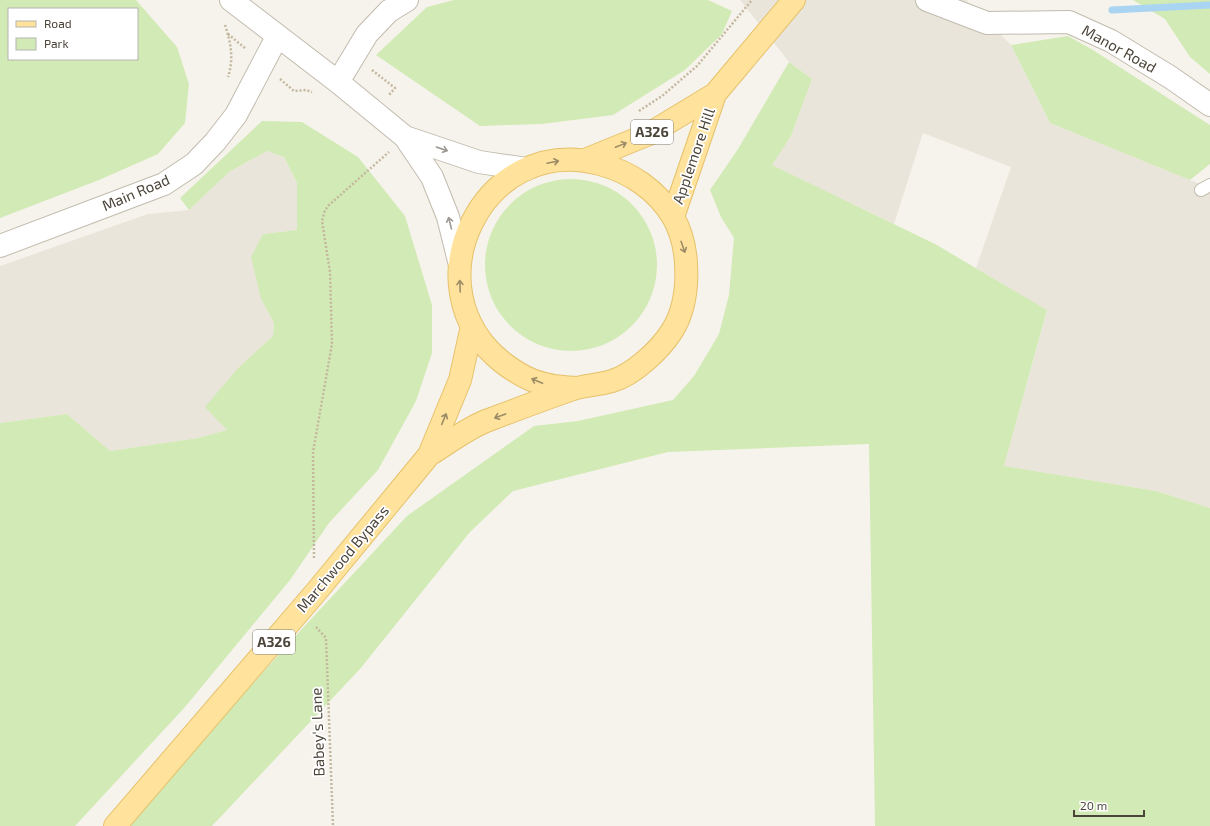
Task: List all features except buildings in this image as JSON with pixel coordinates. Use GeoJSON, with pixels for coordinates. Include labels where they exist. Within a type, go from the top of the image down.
{"type":"FeatureCollection","features":[{"type":"Feature","properties":{"kind":"main road","name":"Applemore Hill"},"geometry":{"type":"LineString","coordinates":[[585,160],[649,134],[715,94],[794,0]]}},
{"type":"Feature","properties":{"kind":"main road","name":"Applemore Hill"},"geometry":{"type":"LineString","coordinates":[[673,217],[715,94]]}},
{"type":"Feature","properties":{"kind":"main road"},"geometry":{"type":"LineString","coordinates":[[556,160],[585,160],[620,169],[650,189],[673,217],[686,254],[686,294],[673,330],[648,361],[614,381],[576,388],[544,384],[515,372],[490,352],[472,326],[461,295],[459,261],[467,232],[481,206],[502,184],[527,168],[556,160]]}},
{"type":"Feature","properties":{"kind":"main road","name":"Marchwood Bypass"},"geometry":{"type":"LineString","coordinates":[[115,826],[316,592],[429,455],[460,380],[472,326]]}},
{"type":"Feature","properties":{"kind":"main road","name":"Marchwood Bypass"},"geometry":{"type":"LineString","coordinates":[[429,455],[483,422],[576,388]]}},
{"type":"Feature","properties":{"kind":"street"},"geometry":{"type":"LineString","coordinates":[[231,0],[406,136],[479,162],[527,168]]}},
{"type":"Feature","properties":{"kind":"street"},"geometry":{"type":"LineString","coordinates":[[338,82],[367,34],[389,12],[407,0]]}},
{"type":"Feature","properties":{"kind":"street","name":"Manor Road"},"geometry":{"type":"LineString","coordinates":[[927,0],[987,23],[1069,22],[1111,41],[1170,77],[1210,105]]}},
{"type":"Feature","properties":{"kind":"street","name":"Main Road"},"geometry":{"type":"LineString","coordinates":[[0,246],[164,184],[194,164],[215,142],[236,115],[277,37]]}},
{"type":"Feature","properties":{"kind":"street"},"geometry":{"type":"LineString","coordinates":[[406,136],[432,177],[448,217],[459,261]]}},
{"type":"Feature","properties":{"kind":"path"},"geometry":{"type":"LineString","coordinates":[[637,113],[662,96],[697,66],[752,0]]}},
{"type":"Feature","properties":{"kind":"path"},"geometry":{"type":"LineString","coordinates":[[354,56],[395,88]]}},
{"type":"Feature","properties":{"kind":"path"},"geometry":{"type":"LineString","coordinates":[[294,91],[306,90],[314,93]]}},
{"type":"Feature","properties":{"kind":"path"},"geometry":{"type":"LineString","coordinates":[[313,546],[313,452],[332,344],[330,272],[322,220],[325,210],[329,205],[406,136]]}},
{"type":"Feature","properties":{"kind":"path","name":"Babey's Lane"},"geometry":{"type":"LineString","coordinates":[[316,628],[326,638],[333,826]]}},
{"type":"Feature","properties":{"kind":"shaded area"},"geometry":{"type":"Polygon","coordinates":[[[740,0],[966,0],[1011,45],[1050,123],[1210,188],[1210,508],[1156,491],[1004,466],[1047,311],[976,268],[1011,167],[923,133],[894,224],[771,165],[791,136],[812,79],[789,62],[740,0]]]}},
{"type":"Feature","properties":{"kind":"shaded area"},"geometry":{"type":"Polygon","coordinates":[[[267,151],[284,157],[297,183],[297,230],[263,234],[261,299],[274,323],[273,336],[238,368],[228,430],[198,438],[110,451],[67,414],[0,423],[0,266],[148,214],[189,210],[229,172],[267,151]]]}},
{"type":"Feature","properties":{"kind":"green space"},"geometry":{"type":"Polygon","coordinates":[[[0,0],[136,0],[177,47],[189,84],[185,123],[158,154],[99,180],[0,218],[0,0]]]}},
{"type":"Feature","properties":{"kind":"green space"},"geometry":{"type":"Polygon","coordinates":[[[454,0],[708,0],[732,11],[722,34],[685,70],[613,115],[542,124],[480,126],[376,55],[427,7],[454,0]]]}},
{"type":"Feature","properties":{"kind":"green space"},"geometry":{"type":"Polygon","coordinates":[[[1133,0],[1210,0],[1210,74],[1190,57],[1165,19],[1133,0]]]}},
{"type":"Feature","properties":{"kind":"green space"},"geometry":{"type":"Polygon","coordinates":[[[1068,36],[1093,50],[1210,125],[1210,164],[1190,180],[1050,123],[1011,45],[1068,36]]]}},
{"type":"Feature","properties":{"kind":"green space"},"geometry":{"type":"Polygon","coordinates":[[[789,62],[812,79],[791,136],[772,165],[935,244],[1047,310],[1004,466],[1156,491],[1210,508],[1210,826],[875,826],[869,444],[668,452],[513,491],[470,532],[360,669],[212,826],[125,826],[300,631],[407,516],[534,426],[578,421],[673,400],[694,376],[719,334],[729,295],[734,238],[721,217],[710,190],[738,149],[789,62]]]}},
{"type":"Feature","properties":{"kind":"green space"},"geometry":{"type":"Polygon","coordinates":[[[262,121],[302,122],[358,157],[405,216],[432,305],[432,353],[416,401],[378,470],[329,523],[290,580],[185,707],[75,826],[0,826],[0,423],[67,414],[110,451],[198,438],[227,430],[205,407],[238,368],[273,336],[274,323],[261,299],[251,257],[263,234],[297,230],[297,183],[284,157],[267,151],[229,172],[189,210],[180,198],[262,121]]]}},
{"type":"Feature","properties":{"kind":"green space"},"geometry":{"type":"Polygon","coordinates":[[[571,179],[588,181],[604,186],[619,194],[632,204],[642,217],[650,232],[655,248],[657,265],[655,282],[650,298],[642,313],[632,326],[619,336],[604,344],[588,349],[571,351],[554,349],[538,344],[523,336],[510,326],[500,313],[492,298],[487,282],[485,265],[487,248],[492,232],[500,217],[510,204],[523,194],[538,186],[554,181],[571,179]]]}},
{"type":"Feature","properties":{"kind":"waterway"},"geometry":{"type":"LineString","coordinates":[[1112,10],[1210,5]]}}]}
